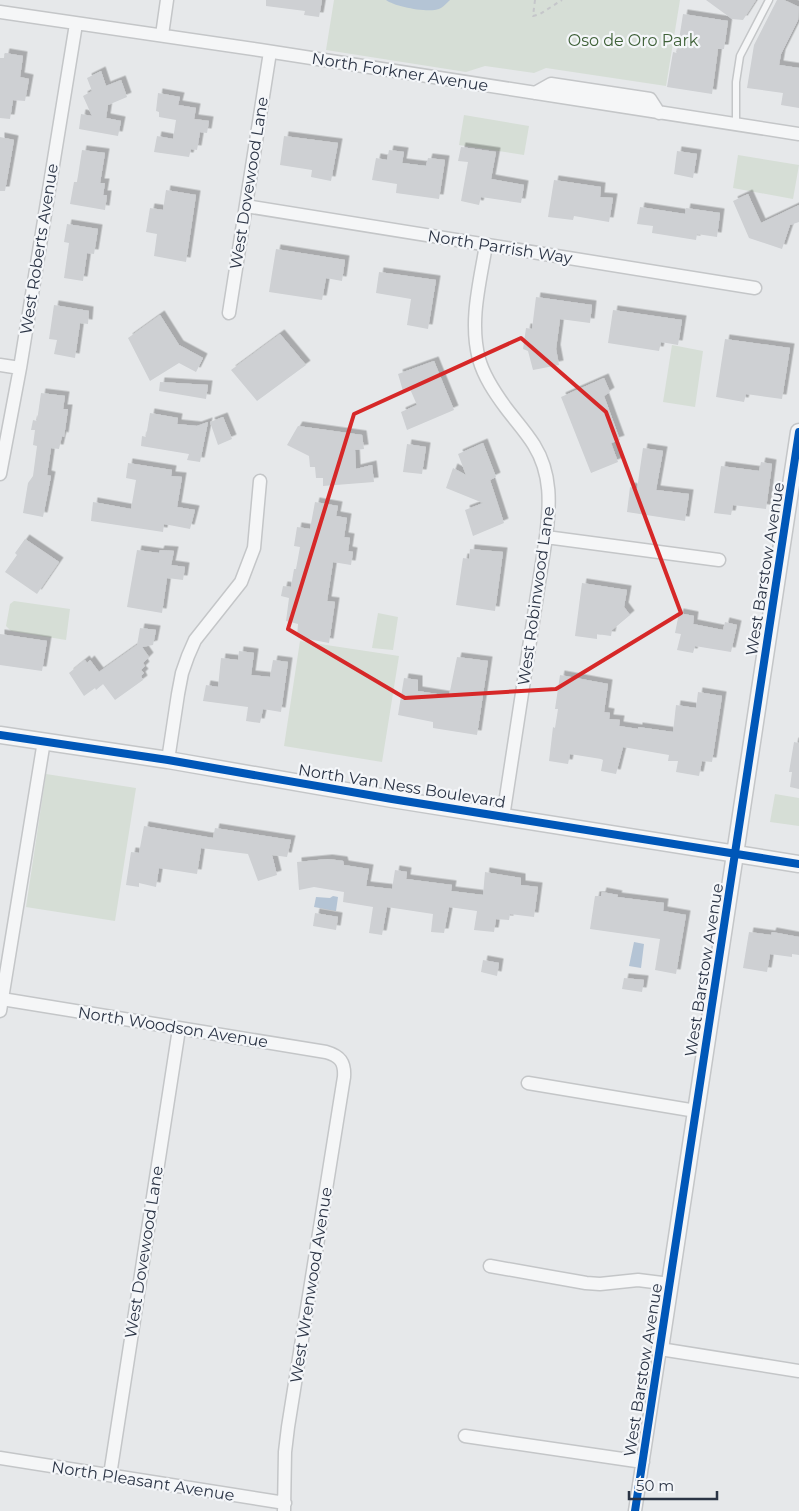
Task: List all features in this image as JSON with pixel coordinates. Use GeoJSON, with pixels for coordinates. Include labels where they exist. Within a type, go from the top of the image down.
{"type":"FeatureCollection","features":[{"type":"Feature","properties":{"kind":"street"},"geometry":{"type":"LineString","coordinates":[[162,35],[168,0]]}},
{"type":"Feature","properties":{"kind":"street","name":"North Forkner Avenue"},"geometry":{"type":"LineString","coordinates":[[0,12],[162,35],[799,134]]}},
{"type":"Feature","properties":{"kind":"street","name":"West Roberts Avenue"},"geometry":{"type":"LineString","coordinates":[[0,474],[20,368],[76,24]]}},
{"type":"Feature","properties":{"kind":"street","name":"West Dovewood Lane"},"geometry":{"type":"LineString","coordinates":[[229,313],[270,52]]}},
{"type":"Feature","properties":{"kind":"street","name":"North Parrish Way"},"geometry":{"type":"LineString","coordinates":[[246,206],[755,288]]}},
{"type":"Feature","properties":{"kind":"street","name":"West Robinwood Lane"},"geometry":{"type":"LineString","coordinates":[[486,245],[475,313],[474,336],[479,359],[487,380],[534,445],[548,479],[550,497],[546,537],[503,817]]}},
{"type":"Feature","properties":{"kind":"street"},"geometry":{"type":"LineString","coordinates":[[0,365],[20,368]]}},
{"type":"Feature","properties":{"kind":"street","name":"West Barstow Avenue"},"geometry":{"type":"LineString","coordinates":[[635,1511],[799,432]]}},
{"type":"Feature","properties":{"kind":"street"},"geometry":{"type":"LineString","coordinates":[[168,760],[182,673],[188,656],[195,640],[241,582],[254,548],[260,481]]}},
{"type":"Feature","properties":{"kind":"street"},"geometry":{"type":"LineString","coordinates":[[546,537],[719,560]]}},
{"type":"Feature","properties":{"kind":"street","name":"North Van Ness Boulevard"},"geometry":{"type":"LineString","coordinates":[[0,735],[168,760],[503,817],[799,864]]}},
{"type":"Feature","properties":{"kind":"street"},"geometry":{"type":"LineString","coordinates":[[1,1005],[44,741]]}},
{"type":"Feature","properties":{"kind":"street","name":"North Woodson Avenue"},"geometry":{"type":"LineString","coordinates":[[1,1005],[179,1028],[326,1052],[341,1060]]}},
{"type":"Feature","properties":{"kind":"street","name":"West Dovewood Lane"},"geometry":{"type":"LineString","coordinates":[[110,1475],[179,1028]]}},
{"type":"Feature","properties":{"kind":"street","name":"West Wrenwood Avenue"},"geometry":{"type":"LineString","coordinates":[[285,1507],[285,1452],[288,1427],[344,1077],[344,1068],[341,1060]]}},
{"type":"Feature","properties":{"kind":"street"},"geometry":{"type":"LineString","coordinates":[[528,1083],[696,1111]]}},
{"type":"Feature","properties":{"kind":"street"},"geometry":{"type":"LineString","coordinates":[[490,1266],[586,1283],[600,1284],[638,1280],[670,1284]]}},
{"type":"Feature","properties":{"kind":"street"},"geometry":{"type":"LineString","coordinates":[[660,1349],[799,1371]]}},
{"type":"Feature","properties":{"kind":"street"},"geometry":{"type":"LineString","coordinates":[[465,1436],[643,1462]]}},
{"type":"Feature","properties":{"kind":"street","name":"North Pleasant Avenue"},"geometry":{"type":"LineString","coordinates":[[0,1458],[110,1475],[285,1507]]}},
{"type":"Feature","properties":{"kind":"lane"},"geometry":{"type":"LineString","coordinates":[[736,125],[736,82],[740,56],[769,0]]}},
{"type":"Feature","properties":{"kind":"path"},"geometry":{"type":"LineString","coordinates":[[535,0],[532,16],[540,14],[562,0]]}},
{"type":"Feature","properties":{"kind":"highlighted area"},"geometry":{"type":"Polygon","coordinates":[[[521,338],[606,412],[681,613],[556,689],[405,698],[288,629],[354,414],[521,338]]]}},
{"type":"Feature","properties":{"kind":"green space","name":"Oso de Oro Park"},"geometry":{"type":"Polygon","coordinates":[[[334,0],[680,0],[666,86],[546,68],[534,73],[485,66],[466,72],[326,50],[334,0]]]}},
{"type":"Feature","properties":{"kind":"green space"},"geometry":{"type":"Polygon","coordinates":[[[464,115],[529,126],[524,155],[459,145],[464,115]]]}},
{"type":"Feature","properties":{"kind":"green space"},"geometry":{"type":"Polygon","coordinates":[[[738,155],[799,165],[793,199],[733,188],[738,155]]]}},
{"type":"Feature","properties":{"kind":"green space"},"geometry":{"type":"Polygon","coordinates":[[[672,345],[703,351],[695,407],[663,402],[672,345]]]}},
{"type":"Feature","properties":{"kind":"green space"},"geometry":{"type":"Polygon","coordinates":[[[14,601],[70,609],[66,640],[11,631],[6,626],[10,604],[14,601]]]}},
{"type":"Feature","properties":{"kind":"green space"},"geometry":{"type":"Polygon","coordinates":[[[378,613],[398,617],[393,650],[372,648],[378,613]]]}},
{"type":"Feature","properties":{"kind":"green space"},"geometry":{"type":"Polygon","coordinates":[[[300,641],[399,656],[382,762],[284,746],[300,641]]]}},
{"type":"Feature","properties":{"kind":"green space"},"geometry":{"type":"Polygon","coordinates":[[[46,774],[136,788],[115,921],[26,907],[46,774]]]}},
{"type":"Feature","properties":{"kind":"green space"},"geometry":{"type":"Polygon","coordinates":[[[775,794],[799,798],[799,826],[770,822],[775,794]]]}},
{"type":"Feature","properties":{"kind":"water"},"geometry":{"type":"Polygon","coordinates":[[[386,0],[450,0],[436,10],[422,10],[405,7],[386,0]]]}},
{"type":"Feature","properties":{"kind":"water"},"geometry":{"type":"Polygon","coordinates":[[[333,896],[338,897],[336,911],[314,907],[316,897],[330,898],[333,896]]]}},
{"type":"Feature","properties":{"kind":"water"},"geometry":{"type":"Polygon","coordinates":[[[634,942],[644,944],[641,968],[629,966],[634,942]]]}},
{"type":"Feature","properties":{"kind":"building"},"geometry":{"type":"Polygon","coordinates":[[[266,0],[322,0],[319,17],[304,15],[305,11],[266,6],[266,0]]]}},
{"type":"Feature","properties":{"kind":"building"},"geometry":{"type":"Polygon","coordinates":[[[706,0],[756,0],[743,20],[732,19],[706,0]]]}},
{"type":"Feature","properties":{"kind":"building"},"geometry":{"type":"Polygon","coordinates":[[[777,0],[784,0],[799,7],[798,20],[781,54],[779,65],[799,68],[799,108],[781,105],[783,93],[747,88],[754,45],[777,0]]]}},
{"type":"Feature","properties":{"kind":"building"},"geometry":{"type":"Polygon","coordinates":[[[683,14],[728,21],[724,49],[718,49],[712,94],[667,87],[673,52],[677,53],[683,14]]]}},
{"type":"Feature","properties":{"kind":"building"},"geometry":{"type":"Polygon","coordinates":[[[5,53],[23,56],[20,77],[29,79],[25,101],[13,100],[10,119],[0,118],[0,58],[4,58],[5,53]]]}},
{"type":"Feature","properties":{"kind":"building"},"geometry":{"type":"Polygon","coordinates":[[[101,71],[106,86],[121,80],[127,97],[108,105],[106,118],[121,121],[118,136],[79,129],[81,114],[92,116],[83,96],[92,91],[87,78],[101,71]]]}},
{"type":"Feature","properties":{"kind":"building"},"geometry":{"type":"Polygon","coordinates":[[[158,93],[180,97],[178,105],[196,108],[194,119],[209,121],[207,133],[200,132],[197,150],[191,149],[189,157],[154,152],[157,136],[173,139],[176,120],[159,117],[159,112],[156,111],[158,93]]]}},
{"type":"Feature","properties":{"kind":"building"},"geometry":{"type":"Polygon","coordinates":[[[284,136],[338,143],[331,181],[311,177],[312,170],[280,165],[284,136]]]}},
{"type":"Feature","properties":{"kind":"building"},"geometry":{"type":"Polygon","coordinates":[[[0,137],[14,140],[5,191],[0,191],[0,137]]]}},
{"type":"Feature","properties":{"kind":"building"},"geometry":{"type":"Polygon","coordinates":[[[461,147],[496,152],[491,179],[524,185],[521,203],[481,197],[479,205],[461,201],[468,162],[458,161],[461,147]]]}},
{"type":"Feature","properties":{"kind":"building"},"geometry":{"type":"Polygon","coordinates":[[[82,150],[105,153],[100,183],[105,183],[103,195],[107,195],[105,210],[70,204],[74,182],[77,182],[82,150]]]}},
{"type":"Feature","properties":{"kind":"building"},"geometry":{"type":"Polygon","coordinates":[[[389,150],[404,152],[402,163],[426,166],[428,158],[445,160],[439,199],[396,193],[397,184],[372,180],[376,158],[387,160],[389,150]]]}},
{"type":"Feature","properties":{"kind":"building"},"geometry":{"type":"Polygon","coordinates":[[[677,151],[697,154],[693,178],[674,174],[677,151]]]}},
{"type":"Feature","properties":{"kind":"building"},"geometry":{"type":"Polygon","coordinates":[[[554,180],[601,187],[600,197],[613,198],[609,222],[574,216],[573,220],[548,217],[554,180]]]}},
{"type":"Feature","properties":{"kind":"building"},"geometry":{"type":"Polygon","coordinates":[[[166,190],[196,195],[186,262],[154,256],[157,234],[146,232],[150,208],[163,210],[166,190]]]}},
{"type":"Feature","properties":{"kind":"building"},"geometry":{"type":"Polygon","coordinates":[[[748,194],[761,223],[799,205],[799,222],[790,225],[782,249],[749,238],[733,201],[748,194]]]}},
{"type":"Feature","properties":{"kind":"building"},"geometry":{"type":"Polygon","coordinates":[[[640,207],[685,214],[686,208],[720,213],[717,237],[697,234],[696,240],[652,233],[653,226],[637,224],[640,207]]]}},
{"type":"Feature","properties":{"kind":"building"},"geometry":{"type":"Polygon","coordinates":[[[67,224],[98,229],[94,254],[87,253],[83,281],[64,278],[69,243],[64,242],[67,224]]]}},
{"type":"Feature","properties":{"kind":"building"},"geometry":{"type":"Polygon","coordinates":[[[276,249],[345,260],[342,281],[326,278],[322,300],[269,292],[276,249]]]}},
{"type":"Feature","properties":{"kind":"building"},"geometry":{"type":"Polygon","coordinates":[[[379,272],[436,280],[428,329],[407,325],[411,299],[376,293],[379,272]]]}},
{"type":"Feature","properties":{"kind":"building"},"geometry":{"type":"Polygon","coordinates":[[[536,297],[592,305],[590,323],[560,319],[556,349],[559,365],[533,370],[528,351],[523,349],[526,328],[532,329],[536,297]]]}},
{"type":"Feature","properties":{"kind":"building"},"geometry":{"type":"Polygon","coordinates":[[[54,305],[89,311],[88,324],[80,323],[75,358],[54,354],[57,340],[49,339],[54,305]]]}},
{"type":"Feature","properties":{"kind":"building"},"geometry":{"type":"Polygon","coordinates":[[[613,310],[682,320],[678,345],[661,342],[659,351],[608,343],[613,310]]]}},
{"type":"Feature","properties":{"kind":"building"},"geometry":{"type":"Polygon","coordinates":[[[160,315],[179,345],[203,358],[196,372],[179,363],[150,381],[128,338],[160,315]]]}},
{"type":"Feature","properties":{"kind":"building"},"geometry":{"type":"Polygon","coordinates":[[[280,334],[306,365],[257,401],[231,370],[280,334]]]}},
{"type":"Feature","properties":{"kind":"building"},"geometry":{"type":"Polygon","coordinates":[[[725,339],[790,348],[782,399],[746,394],[744,402],[716,397],[725,339]]]}},
{"type":"Feature","properties":{"kind":"building"},"geometry":{"type":"Polygon","coordinates":[[[434,361],[454,410],[407,430],[401,412],[417,405],[410,389],[403,391],[398,374],[434,361]]]}},
{"type":"Feature","properties":{"kind":"building"},"geometry":{"type":"Polygon","coordinates":[[[604,378],[610,392],[604,396],[620,440],[611,443],[618,462],[591,473],[561,397],[604,378]]]}},
{"type":"Feature","properties":{"kind":"building"},"geometry":{"type":"Polygon","coordinates":[[[160,382],[208,385],[206,399],[159,391],[160,382]]]}},
{"type":"Feature","properties":{"kind":"building"},"geometry":{"type":"Polygon","coordinates":[[[41,393],[65,396],[63,409],[68,409],[64,437],[62,436],[59,449],[51,448],[47,475],[51,476],[43,517],[23,513],[28,483],[33,476],[37,446],[33,445],[35,430],[31,430],[33,420],[37,421],[41,393]]]}},
{"type":"Feature","properties":{"kind":"building"},"geometry":{"type":"Polygon","coordinates":[[[150,413],[178,418],[177,424],[197,426],[208,422],[200,462],[187,460],[189,454],[141,446],[142,436],[146,437],[150,413]]]}},
{"type":"Feature","properties":{"kind":"building"},"geometry":{"type":"Polygon","coordinates":[[[223,417],[232,439],[218,445],[210,422],[223,417]]]}},
{"type":"Feature","properties":{"kind":"building"},"geometry":{"type":"Polygon","coordinates":[[[298,426],[362,435],[364,449],[355,450],[356,469],[372,465],[374,482],[323,486],[323,478],[316,478],[315,467],[310,467],[309,456],[287,445],[298,426]]]}},
{"type":"Feature","properties":{"kind":"building"},"geometry":{"type":"Polygon","coordinates":[[[483,443],[496,477],[490,480],[504,523],[473,536],[465,510],[483,503],[446,488],[453,468],[466,475],[458,454],[483,443]]]}},
{"type":"Feature","properties":{"kind":"building"},"geometry":{"type":"Polygon","coordinates":[[[407,444],[426,447],[422,474],[403,472],[407,444]]]}},
{"type":"Feature","properties":{"kind":"building"},"geometry":{"type":"Polygon","coordinates":[[[643,448],[663,451],[656,490],[689,494],[685,521],[627,512],[630,487],[637,489],[643,448]]]}},
{"type":"Feature","properties":{"kind":"building"},"geometry":{"type":"Polygon","coordinates":[[[761,462],[772,464],[766,509],[733,505],[731,515],[714,513],[721,466],[759,471],[761,462]]]}},
{"type":"Feature","properties":{"kind":"building"},"geometry":{"type":"Polygon","coordinates":[[[128,463],[172,470],[171,476],[182,477],[177,507],[195,510],[190,529],[164,524],[163,532],[91,521],[93,502],[131,509],[136,480],[126,478],[128,463]]]}},
{"type":"Feature","properties":{"kind":"building"},"geometry":{"type":"Polygon","coordinates":[[[315,502],[338,506],[336,516],[347,518],[344,537],[350,538],[348,551],[353,552],[351,565],[333,562],[327,601],[335,602],[329,643],[297,637],[298,624],[286,621],[289,598],[281,596],[283,586],[291,587],[294,569],[296,569],[300,547],[294,546],[297,527],[310,529],[315,502]]]}},
{"type":"Feature","properties":{"kind":"building"},"geometry":{"type":"Polygon","coordinates":[[[25,539],[59,562],[37,594],[5,572],[25,539]]]}},
{"type":"Feature","properties":{"kind":"building"},"geometry":{"type":"Polygon","coordinates":[[[470,549],[503,552],[495,611],[456,605],[463,558],[469,559],[470,549]]]}},
{"type":"Feature","properties":{"kind":"building"},"geometry":{"type":"Polygon","coordinates":[[[137,550],[159,553],[160,550],[174,551],[171,565],[185,567],[183,580],[167,578],[162,613],[127,607],[137,550]]]}},
{"type":"Feature","properties":{"kind":"building"},"geometry":{"type":"Polygon","coordinates":[[[582,583],[627,590],[624,607],[630,615],[612,630],[611,636],[597,634],[597,639],[575,636],[582,583]]]}},
{"type":"Feature","properties":{"kind":"building"},"geometry":{"type":"Polygon","coordinates":[[[679,613],[694,616],[693,624],[723,630],[725,622],[737,625],[731,652],[695,646],[693,653],[677,650],[681,634],[675,633],[679,613]]]}},
{"type":"Feature","properties":{"kind":"building"},"geometry":{"type":"Polygon","coordinates":[[[140,628],[156,630],[153,645],[142,647],[149,657],[143,663],[145,666],[141,670],[144,673],[141,676],[143,680],[115,700],[103,684],[84,696],[69,673],[85,660],[87,663],[90,660],[99,672],[137,645],[140,628]]]}},
{"type":"Feature","properties":{"kind":"building"},"geometry":{"type":"Polygon","coordinates":[[[0,634],[47,641],[42,671],[0,665],[0,634]]]}},
{"type":"Feature","properties":{"kind":"building"},"geometry":{"type":"Polygon","coordinates":[[[239,651],[254,653],[251,675],[270,677],[273,660],[288,662],[281,712],[263,709],[260,723],[246,721],[248,707],[203,701],[206,685],[218,687],[221,658],[238,660],[239,651]]]}},
{"type":"Feature","properties":{"kind":"building"},"geometry":{"type":"Polygon","coordinates":[[[457,657],[488,661],[477,735],[433,728],[433,722],[398,715],[404,678],[418,680],[418,691],[449,696],[457,657]]]}},
{"type":"Feature","properties":{"kind":"building"},"geometry":{"type":"Polygon","coordinates":[[[560,675],[608,684],[604,712],[610,713],[609,719],[620,720],[619,726],[638,729],[638,727],[673,732],[676,705],[696,708],[698,692],[722,696],[712,762],[702,761],[699,776],[676,772],[678,761],[668,761],[669,755],[623,747],[616,774],[601,771],[603,760],[601,759],[570,754],[568,764],[549,761],[553,727],[555,728],[558,709],[555,709],[560,675]]]}},
{"type":"Feature","properties":{"kind":"building"},"geometry":{"type":"Polygon","coordinates":[[[794,742],[799,743],[799,789],[790,787],[792,772],[789,772],[794,742]]]}},
{"type":"Feature","properties":{"kind":"building"},"geometry":{"type":"Polygon","coordinates":[[[144,826],[213,838],[215,828],[291,840],[287,857],[272,855],[277,875],[258,881],[248,854],[201,848],[197,874],[159,868],[156,887],[139,883],[139,887],[126,885],[131,852],[139,853],[144,826]]]}},
{"type":"Feature","properties":{"kind":"building"},"geometry":{"type":"Polygon","coordinates":[[[328,859],[343,861],[344,865],[369,869],[366,886],[392,889],[395,870],[407,872],[406,879],[452,885],[451,891],[483,895],[485,872],[521,878],[521,885],[538,887],[534,917],[510,914],[509,920],[496,919],[494,932],[474,930],[477,911],[449,907],[444,933],[431,932],[433,914],[387,907],[382,935],[369,933],[373,907],[343,902],[344,892],[314,887],[299,890],[297,862],[328,859]]]}},
{"type":"Feature","properties":{"kind":"building"},"geometry":{"type":"Polygon","coordinates":[[[602,892],[618,895],[617,897],[664,903],[663,911],[686,915],[676,974],[655,970],[660,939],[590,929],[595,896],[601,896],[602,892]]]}},
{"type":"Feature","properties":{"kind":"building"},"geometry":{"type":"Polygon","coordinates":[[[315,913],[338,917],[336,930],[313,926],[315,913]]]}},
{"type":"Feature","properties":{"kind":"building"},"geometry":{"type":"Polygon","coordinates":[[[749,932],[771,935],[772,932],[799,937],[799,955],[792,954],[792,957],[770,954],[767,972],[743,968],[749,932]]]}},
{"type":"Feature","properties":{"kind":"building"},"geometry":{"type":"Polygon","coordinates":[[[483,960],[499,963],[497,976],[481,972],[483,960]]]}},
{"type":"Feature","properties":{"kind":"building"},"geometry":{"type":"Polygon","coordinates":[[[624,978],[644,980],[642,992],[622,989],[624,978]]]}},
{"type":"Feature","properties":{"kind":"cycle path"},"geometry":{"type":"LineString","coordinates":[[635,1511],[799,432]]}},
{"type":"Feature","properties":{"kind":"cycle path"},"geometry":{"type":"LineString","coordinates":[[0,735],[168,760],[392,799],[799,864]]}}]}
